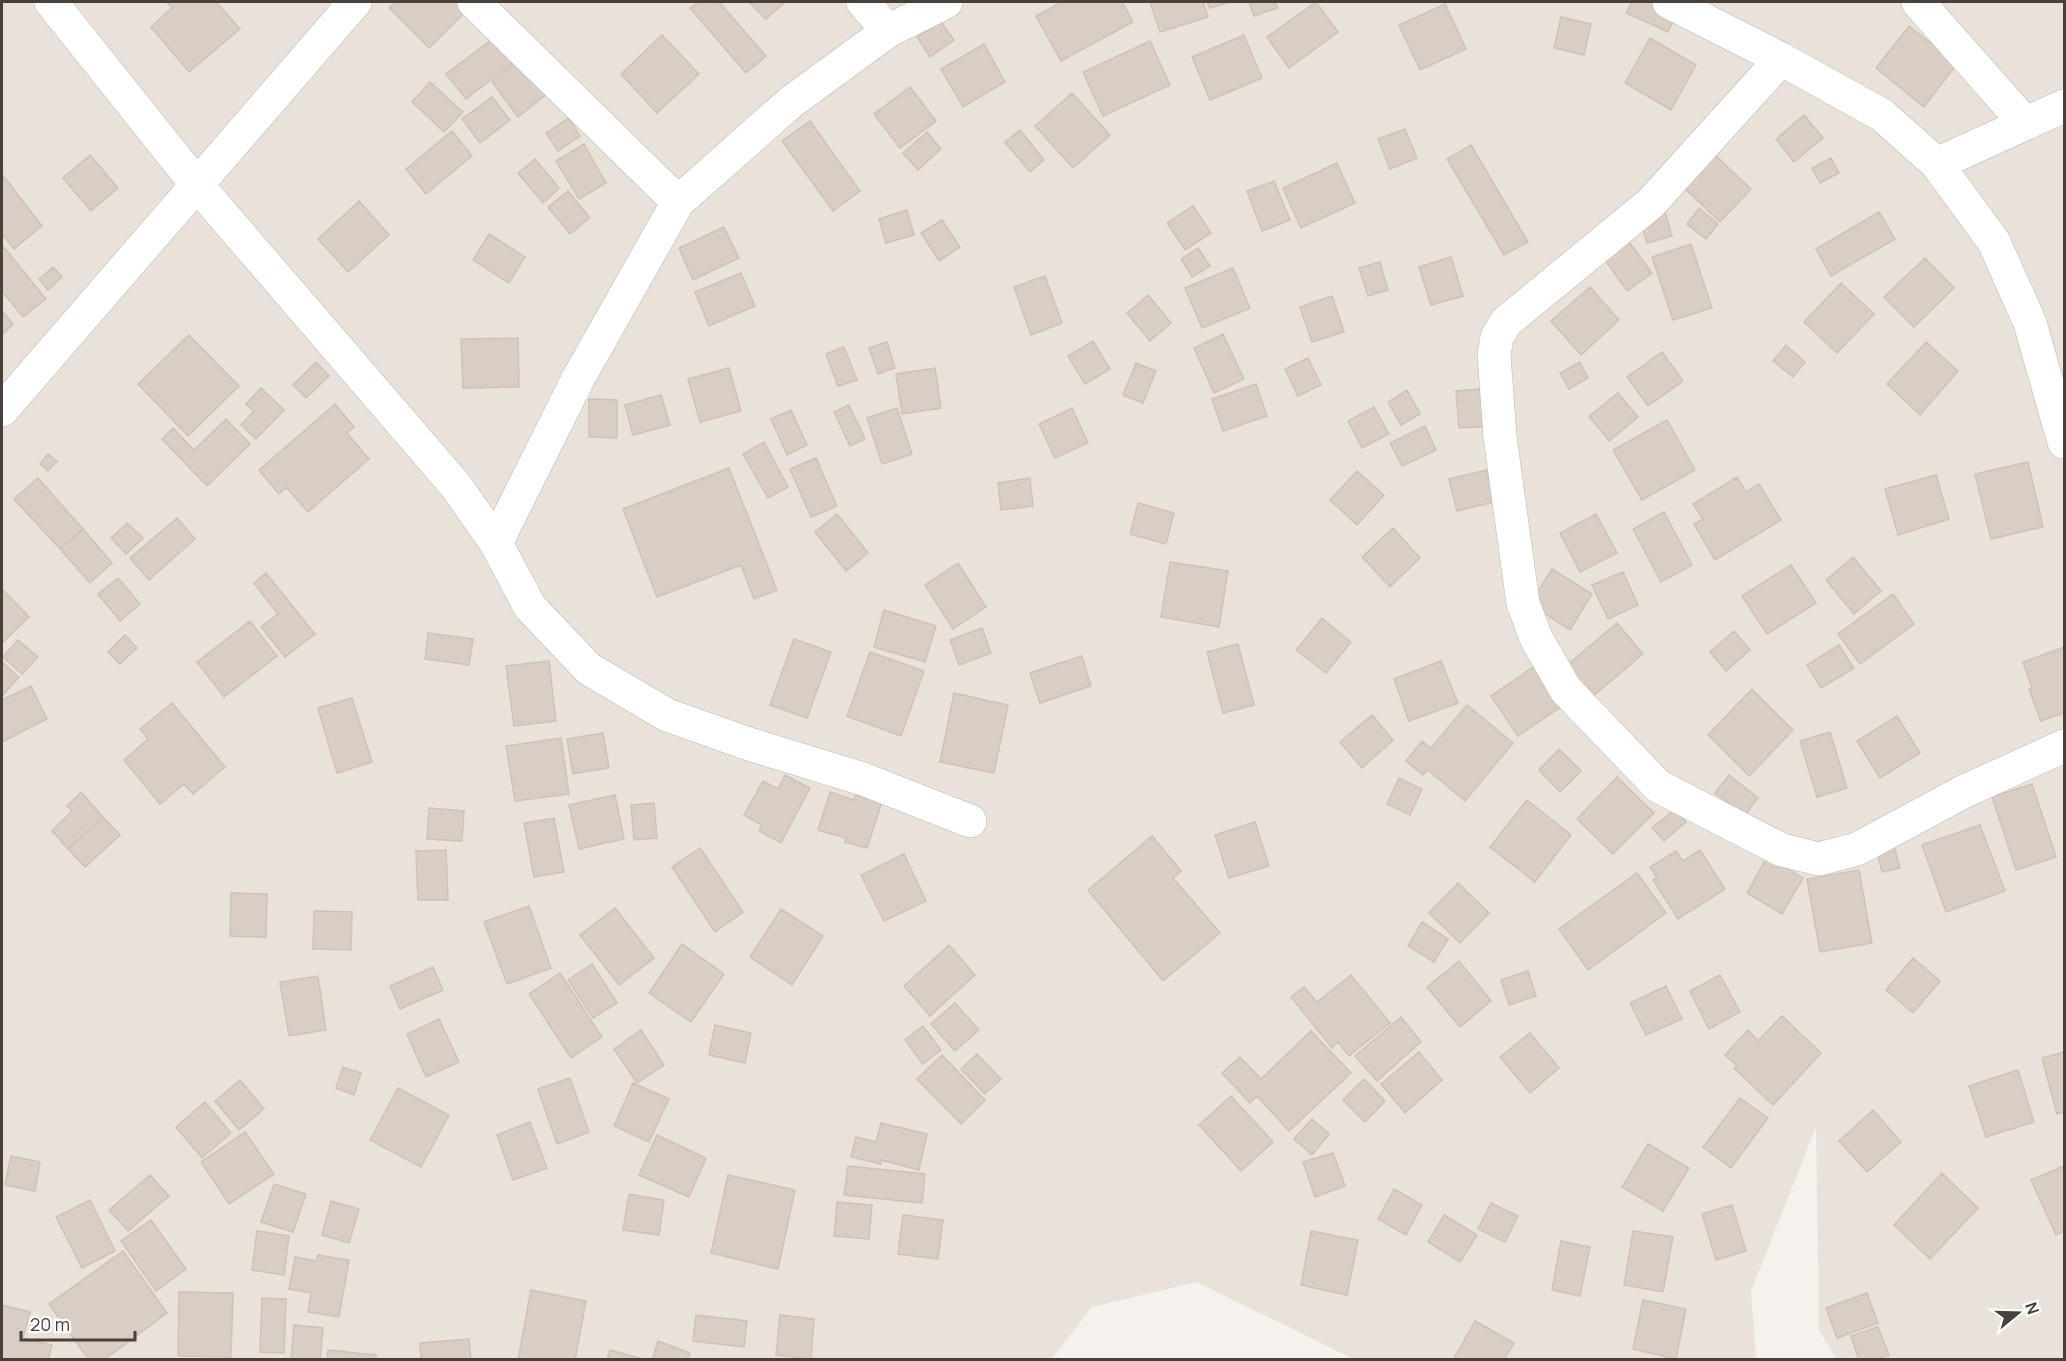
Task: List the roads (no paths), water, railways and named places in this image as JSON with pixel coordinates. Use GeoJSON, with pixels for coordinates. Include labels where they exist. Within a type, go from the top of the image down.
{"type":"FeatureCollection","features":[{"type":"Feature","properties":{"kind":"street"},"geometry":{"type":"LineString","coordinates":[[51,2],[196,185],[456,486],[496,543],[530,607],[589,669],[667,715],[746,743],[863,779],[970,821]]}},
{"type":"Feature","properties":{"kind":"street"},"geometry":{"type":"LineString","coordinates":[[2,410],[356,2]]}},
{"type":"Feature","properties":{"kind":"street"},"geometry":{"type":"LineString","coordinates":[[474,2],[678,202]]}},
{"type":"Feature","properties":{"kind":"street"},"geometry":{"type":"LineString","coordinates":[[863,2],[888,31]]}},
{"type":"Feature","properties":{"kind":"street"},"geometry":{"type":"LineString","coordinates":[[496,543],[579,377],[678,202],[791,102],[888,31],[946,2]]}},
{"type":"Feature","properties":{"kind":"street"},"geometry":{"type":"LineString","coordinates":[[1669,2],[1781,59],[1881,115],[1937,164],[1994,242],[2030,323],[2064,442]]}},
{"type":"Feature","properties":{"kind":"street"},"geometry":{"type":"LineString","coordinates":[[1918,2],[2025,123]]}},
{"type":"Feature","properties":{"kind":"street"},"geometry":{"type":"LineString","coordinates":[[1781,59],[1651,203],[1506,322],[1497,337],[1494,355],[1500,437],[1523,603],[1536,638],[1566,690],[1658,786],[1782,850],[1819,859],[1857,849],[1963,792],[2064,747]]}},
{"type":"Feature","properties":{"kind":"street"},"geometry":{"type":"LineString","coordinates":[[1937,164],[2064,106]]}},
{"type":"Feature","properties":{"kind":"street"},"geometry":{"type":"LineString","coordinates":[[2030,323],[2064,358]]}}]}
